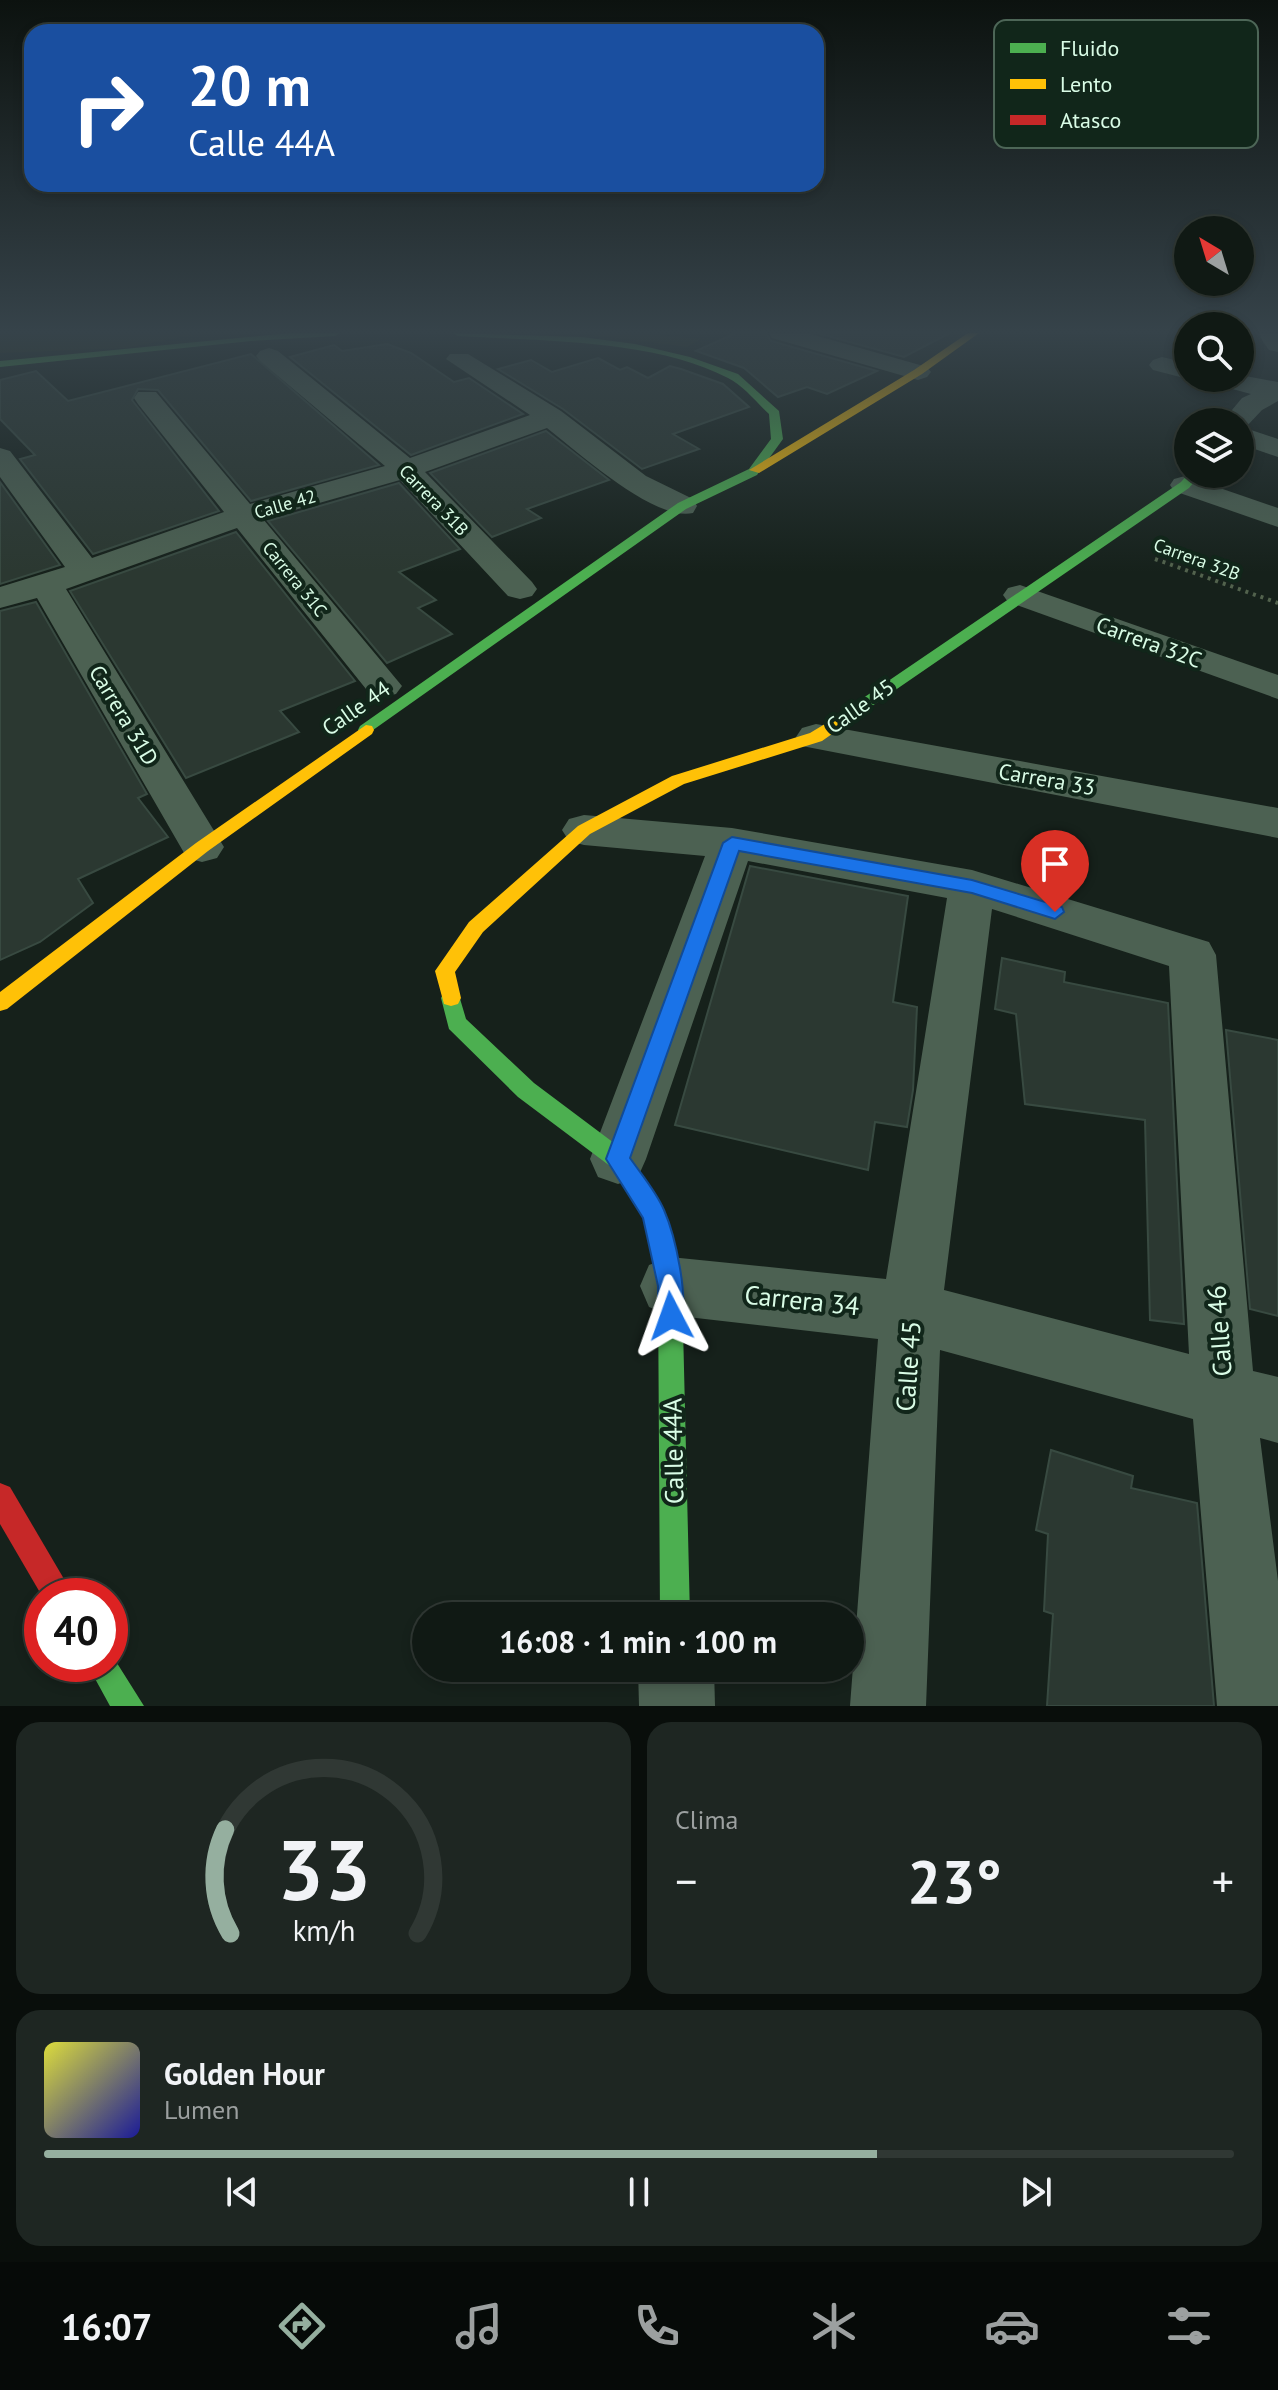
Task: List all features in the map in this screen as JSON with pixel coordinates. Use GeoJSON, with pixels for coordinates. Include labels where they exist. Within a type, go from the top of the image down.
{"type":"FeatureCollection","features":[{"type":"Feature","properties":{"kind":"main road","name":"Calle 44"},"geometry":{"type":"LineString","coordinates":[[753,472],[777,439],[775,413]]}},
{"type":"Feature","properties":{"kind":"main road","name":"Calle 44"},"geometry":{"type":"LineString","coordinates":[[0,1003],[202,847],[682,506],[753,472],[851,413]]}},
{"type":"Feature","properties":{"kind":"main road","name":"Calle 45"},"geometry":{"type":"LineString","coordinates":[[618,1159],[526,1090],[456,1023],[445,971],[476,927],[584,830],[678,780],[816,737],[1020,595],[1106,541],[1179,488]]}},
{"type":"Feature","properties":{"kind":"main road"},"geometry":{"type":"LineString","coordinates":[[618,1159],[654,1214],[670,1286]]}},
{"type":"Feature","properties":{"kind":"main road","name":"Calle 44A"},"geometry":{"type":"LineString","coordinates":[[670,1286],[675,1602]]}},
{"type":"Feature","properties":{"kind":"main road"},"geometry":{"type":"LineString","coordinates":[[0,1497],[48,1578]]}},
{"type":"Feature","properties":{"kind":"main road"},"geometry":{"type":"LineString","coordinates":[[113,1682],[128,1706]]}},
{"type":"Feature","properties":{"kind":"street","name":"Carrera 31C"},"geometry":{"type":"LineString","coordinates":[[159,413],[383,686]]}},
{"type":"Feature","properties":{"kind":"street","name":"Carrera 31B"},"geometry":{"type":"LineString","coordinates":[[338,413],[406,469],[520,589]]}},
{"type":"Feature","properties":{"kind":"street"},"geometry":{"type":"LineString","coordinates":[[545,413],[635,482],[682,506]]}},
{"type":"Feature","properties":{"kind":"street","name":"Calle 42"},"geometry":{"type":"LineString","coordinates":[[0,598],[85,572],[244,515],[560,422]]}},
{"type":"Feature","properties":{"kind":"street"},"geometry":{"type":"LineString","coordinates":[[1254,440],[1278,448]]}},
{"type":"Feature","properties":{"kind":"street"},"geometry":{"type":"LineString","coordinates":[[0,457],[85,572]]}},
{"type":"Feature","properties":{"kind":"street"},"geometry":{"type":"LineString","coordinates":[[1209,488],[1278,518]]}},
{"type":"Feature","properties":{"kind":"street","name":"Carrera 31D"},"geometry":{"type":"LineString","coordinates":[[46,584],[202,847]]}},
{"type":"Feature","properties":{"kind":"street","name":"Carrera 32C"},"geometry":{"type":"LineString","coordinates":[[1020,595],[1278,688]]}},
{"type":"Feature","properties":{"kind":"street","name":"Carrera 33"},"geometry":{"type":"LineString","coordinates":[[816,737],[1278,823]]}},
{"type":"Feature","properties":{"kind":"street"},"geometry":{"type":"LineString","coordinates":[[584,830],[732,843],[972,886]]}},
{"type":"Feature","properties":{"kind":"street"},"geometry":{"type":"LineString","coordinates":[[618,1159],[732,843]]}},
{"type":"Feature","properties":{"kind":"street","name":"Calle 46"},"geometry":{"type":"LineString","coordinates":[[972,886],[1192,955],[1251,1403],[1255,1706]]}},
{"type":"Feature","properties":{"kind":"street","name":"Calle 45"},"geometry":{"type":"LineString","coordinates":[[888,1706],[911,1312],[972,886]]}},
{"type":"Feature","properties":{"kind":"street","name":"Carrera 34"},"geometry":{"type":"LineString","coordinates":[[670,1286],[911,1312],[1251,1403]]}},
{"type":"Feature","properties":{"kind":"street"},"geometry":{"type":"LineString","coordinates":[[676,1682],[677,1706]]}},
{"type":"Feature","properties":{"kind":"path","name":"Carrera 32B"},"geometry":{"type":"LineString","coordinates":[[1106,541],[1278,603]]}},
{"type":"Feature","properties":{"kind":"building"},"geometry":{"type":"Polygon","coordinates":[[[0,413],[142,413],[219,511],[93,554],[20,459],[35,455],[0,419],[0,413]]]}},
{"type":"Feature","properties":{"kind":"building"},"geometry":{"type":"Polygon","coordinates":[[[177,413],[319,413],[379,465],[251,501],[177,413]]]}},
{"type":"Feature","properties":{"kind":"building"},"geometry":{"type":"Polygon","coordinates":[[[359,413],[523,414],[411,455],[359,413]]]}},
{"type":"Feature","properties":{"kind":"building"},"geometry":{"type":"Polygon","coordinates":[[[568,413],[733,413],[673,434],[699,449],[642,469],[568,413]]]}},
{"type":"Feature","properties":{"kind":"building"},"geometry":{"type":"Polygon","coordinates":[[[546,431],[609,480],[527,509],[541,518],[492,537],[430,473],[546,431]]]}},
{"type":"Feature","properties":{"kind":"building"},"geometry":{"type":"Polygon","coordinates":[[[0,482],[60,565],[0,584],[0,482]]]}},
{"type":"Feature","properties":{"kind":"building"},"geometry":{"type":"Polygon","coordinates":[[[399,483],[460,549],[399,572],[436,600],[418,608],[452,634],[387,663],[268,521],[399,483]]]}},
{"type":"Feature","properties":{"kind":"building"},"geometry":{"type":"Polygon","coordinates":[[[236,532],[355,681],[280,711],[299,732],[186,778],[70,591],[236,532]]]}},
{"type":"Feature","properties":{"kind":"building"},"geometry":{"type":"Polygon","coordinates":[[[36,602],[147,794],[138,798],[168,837],[78,879],[93,903],[40,942],[0,960],[0,611],[36,602]]]}},
{"type":"Feature","properties":{"kind":"building"},"geometry":{"type":"Polygon","coordinates":[[[750,866],[908,896],[893,1002],[917,1007],[913,1090],[907,1127],[875,1122],[868,1170],[675,1125],[750,866]]]}},
{"type":"Feature","properties":{"kind":"building"},"geometry":{"type":"Polygon","coordinates":[[[1002,958],[1065,972],[1064,982],[1168,1003],[1184,1324],[1150,1320],[1145,1120],[1025,1104],[1016,1014],[995,1009],[1002,958]]]}},
{"type":"Feature","properties":{"kind":"building"},"geometry":{"type":"Polygon","coordinates":[[[1226,1030],[1278,1040],[1278,1316],[1250,1309],[1226,1030]]]}},
{"type":"Feature","properties":{"kind":"building"},"geometry":{"type":"Polygon","coordinates":[[[1051,1450],[1133,1476],[1131,1488],[1197,1503],[1214,1706],[1047,1706],[1053,1614],[1044,1611],[1048,1534],[1036,1530],[1051,1450]]]}},
{"type":"Feature","properties":{"kind":"traffic: fast"},"geometry":{"type":"LineString","coordinates":[[366,730],[682,506],[753,472],[777,439],[775,413]]}},
{"type":"Feature","properties":{"kind":"traffic: fast"},"geometry":{"type":"LineString","coordinates":[[853,712],[1181,488]]}},
{"type":"Feature","properties":{"kind":"traffic: fast"},"geometry":{"type":"LineString","coordinates":[[451,998],[456,1023],[526,1090],[618,1159],[654,1214],[670,1286],[675,1602]]}},
{"type":"Feature","properties":{"kind":"traffic: fast"},"geometry":{"type":"LineString","coordinates":[[113,1682],[128,1706]]}},
{"type":"Feature","properties":{"kind":"traffic: slow"},"geometry":{"type":"LineString","coordinates":[[755,470],[850,413]]}},
{"type":"Feature","properties":{"kind":"traffic: slow"},"geometry":{"type":"LineString","coordinates":[[451,998],[445,971],[476,927],[584,830],[678,780],[816,737],[853,712]]}},
{"type":"Feature","properties":{"kind":"traffic: slow"},"geometry":{"type":"LineString","coordinates":[[0,1003],[202,847],[366,730]]}},
{"type":"Feature","properties":{"kind":"traffic: jam"},"geometry":{"type":"LineString","coordinates":[[0,1497],[48,1578]]}},
{"type":"Feature","properties":{"kind":"route"},"geometry":{"type":"LineString","coordinates":[[671,1316],[670,1286],[654,1214],[618,1159],[732,843],[972,886],[1055,912]]}}]}
